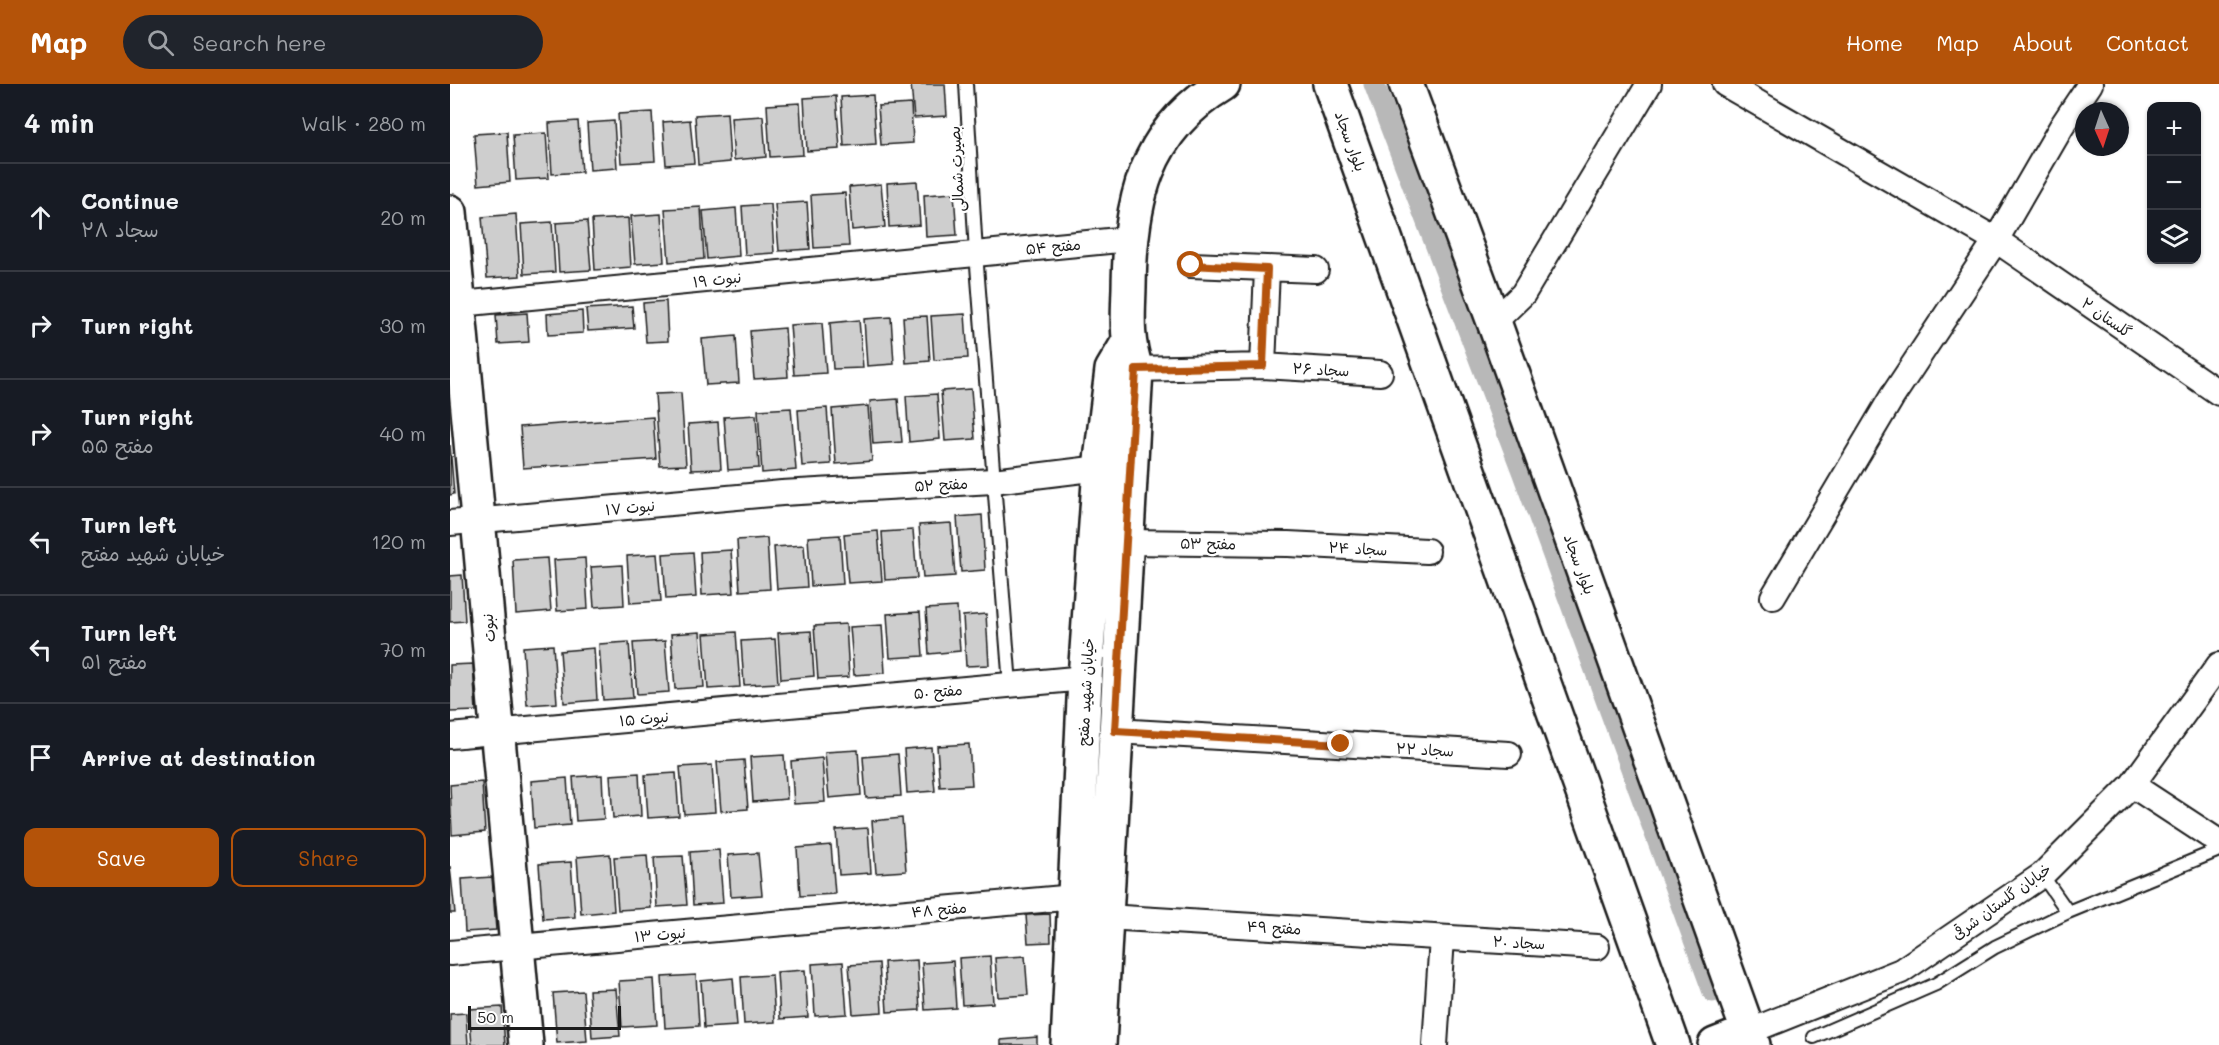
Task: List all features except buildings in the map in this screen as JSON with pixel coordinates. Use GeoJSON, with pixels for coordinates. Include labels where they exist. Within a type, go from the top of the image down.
{"type":"FeatureCollection","features":[{"type":"Feature","properties":{"kind":"street"},"geometry":{"type":"LineString","coordinates":[[1099,1045],[1127,542],[1132,356],[1129,239],[1138,194],[1151,162],[1177,120],[1204,96],[1223,84]]}},
{"type":"Feature","properties":{"kind":"street","name":"بلوار سجاد"},"geometry":{"type":"LineString","coordinates":[[1330,84],[1673,1045]]}},
{"type":"Feature","properties":{"kind":"street","name":"بلوار سجاد"},"geometry":{"type":"LineString","coordinates":[[1406,84],[1494,322],[1750,1038]]}},
{"type":"Feature","properties":{"kind":"street"},"geometry":{"type":"LineString","coordinates":[[1494,322],[1523,294],[1649,84]]}},
{"type":"Feature","properties":{"kind":"street","name":"گلستان ۲"},"geometry":{"type":"LineString","coordinates":[[1725,84],[1996,240],[2219,393]]}},
{"type":"Feature","properties":{"kind":"street"},"geometry":{"type":"LineString","coordinates":[[1773,597],[1892,397],[1996,240],[2062,126],[2090,84]]}},
{"type":"Feature","properties":{"kind":"street","name":"نبوت"},"geometry":{"type":"LineString","coordinates":[[450,212],[464,521],[497,732],[526,1045]]}},
{"type":"Feature","properties":{"kind":"street","name":"مفتح ۵۴"},"geometry":{"type":"LineString","coordinates":[[976,253],[1129,239]]}},
{"type":"Feature","properties":{"kind":"street","name":"نبوت ۱۹"},"geometry":{"type":"LineString","coordinates":[[454,305],[976,253]]}},
{"type":"Feature","properties":{"kind":"street"},"geometry":{"type":"LineString","coordinates":[[1191,265],[1316,270]]}},
{"type":"Feature","properties":{"kind":"street"},"geometry":{"type":"LineString","coordinates":[[1263,366],[1267,269]]}},
{"type":"Feature","properties":{"kind":"street","name":"سجاد ۲۶"},"geometry":{"type":"LineString","coordinates":[[1132,356],[1380,373]]}},
{"type":"Feature","properties":{"kind":"street","name":"خیابان شهید مفتح"},"geometry":{"type":"LineString","coordinates":[[1068,1045],[1085,678],[1100,468],[1112,370],[1132,356]]}},
{"type":"Feature","properties":{"kind":"street","name":"مفتح ۵۲"},"geometry":{"type":"LineString","coordinates":[[782,493],[993,481],[1100,468]]}},
{"type":"Feature","properties":{"kind":"street","name":"نبوت ۱۷"},"geometry":{"type":"LineString","coordinates":[[464,521],[782,493]]}},
{"type":"Feature","properties":{"kind":"street","name":"مفتح ۵۳"},"geometry":{"type":"LineString","coordinates":[[1127,542],[1288,544]]}},
{"type":"Feature","properties":{"kind":"street","name":"سجاد ۲۴"},"geometry":{"type":"LineString","coordinates":[[1288,544],[1427,551]]}},
{"type":"Feature","properties":{"kind":"street","name":"خیابان گلستان شرقی"},"geometry":{"type":"LineString","coordinates":[[1750,1038],[1901,971],[2042,875],[2132,785],[2219,665]]}},
{"type":"Feature","properties":{"kind":"street","name":"مفتح ۵۰"},"geometry":{"type":"LineString","coordinates":[[791,705],[1085,678]]}},
{"type":"Feature","properties":{"kind":"street","name":"نبوت ۱۵"},"geometry":{"type":"LineString","coordinates":[[450,736],[791,705]]}},
{"type":"Feature","properties":{"kind":"street","name":"سجاد ۲۲"},"geometry":{"type":"LineString","coordinates":[[1115,731],[1509,754]]}},
{"type":"Feature","properties":{"kind":"street"},"geometry":{"type":"LineString","coordinates":[[2132,785],[2219,842]]}},
{"type":"Feature","properties":{"kind":"street","name":"مفتح ۴۸"},"geometry":{"type":"LineString","coordinates":[[802,921],[1075,897]]}},
{"type":"Feature","properties":{"kind":"street","name":"مفتح ۴۹"},"geometry":{"type":"LineString","coordinates":[[1106,917],[1442,938]]}},
{"type":"Feature","properties":{"kind":"street","name":"نبوت ۱۳"},"geometry":{"type":"LineString","coordinates":[[450,953],[802,921]]}},
{"type":"Feature","properties":{"kind":"street"},"geometry":{"type":"LineString","coordinates":[[1435,1045],[1442,938]]}},
{"type":"Feature","properties":{"kind":"street","name":"سجاد ۲۰"},"geometry":{"type":"LineString","coordinates":[[1442,938],[1597,947]]}},
{"type":"Feature","properties":{"kind":"street"},"geometry":{"type":"LineString","coordinates":[[1715,1045],[1750,1038]]}},
{"type":"Feature","properties":{"kind":"lane","name":"بصیرت شمالی"},"geometry":{"type":"LineString","coordinates":[[966,84],[976,253],[1010,685]]}},
{"type":"Feature","properties":{"kind":"lane"},"geometry":{"type":"LineString","coordinates":[[1814,1037],[1936,984],[1995,947],[2068,912],[2219,850]]}},
{"type":"Feature","properties":{"kind":"lane"},"geometry":{"type":"LineString","coordinates":[[2042,875],[2068,912]]}},
{"type":"Feature","properties":{"kind":"waterway"},"geometry":{"type":"LineString","coordinates":[[1374,84],[1522,471],[1713,992]]}},
{"type":"Feature","properties":{"kind":"route"},"geometry":{"type":"LineString","coordinates":[[1191,265],[1267,269],[1263,366],[1136,369],[1115,731],[1341,744]]}}]}
